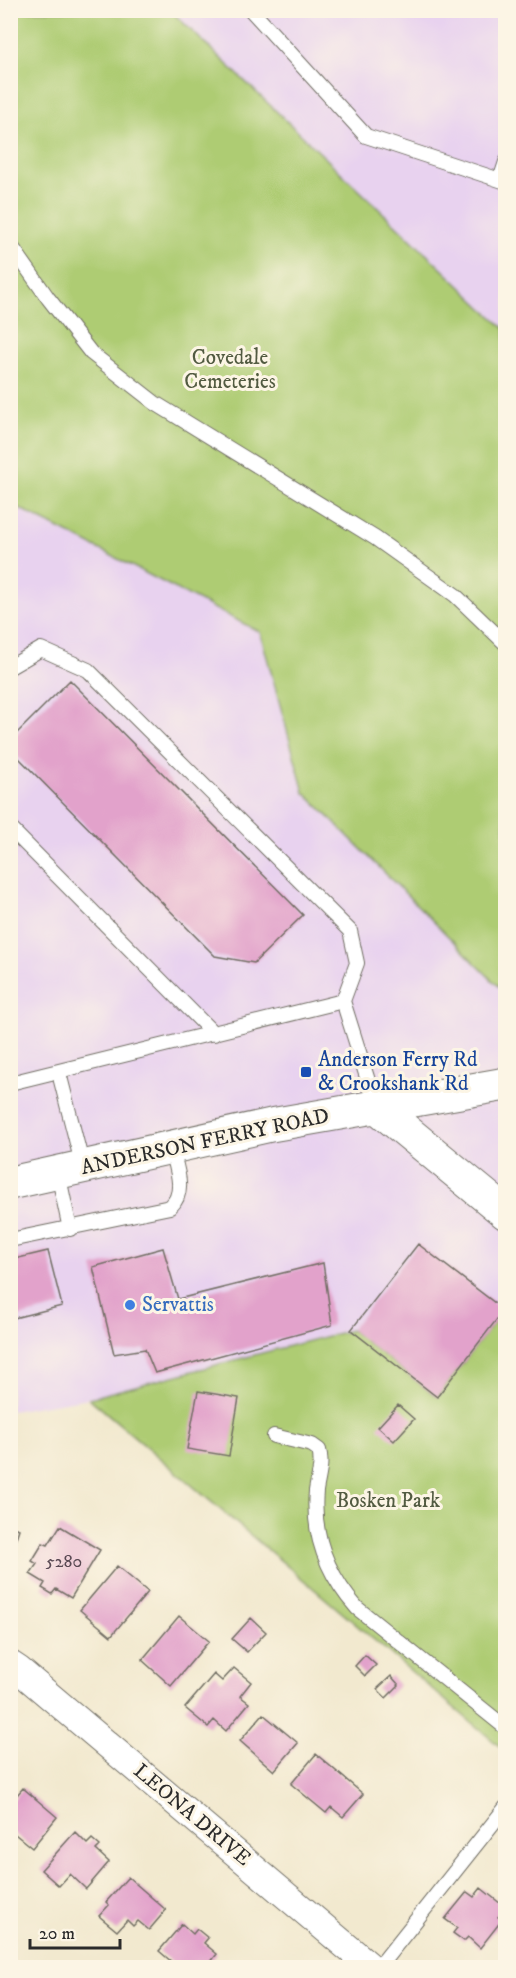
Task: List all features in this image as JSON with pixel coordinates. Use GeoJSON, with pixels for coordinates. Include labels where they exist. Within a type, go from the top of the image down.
{"type":"FeatureCollection","features":[{"type":"Feature","properties":{"kind":"street","name":"ANDERSON FERRY ROAD"},"geometry":{"type":"LineString","coordinates":[[10,1184],[271,1125],[506,1084]]}},
{"type":"Feature","properties":{"kind":"street"},"geometry":{"type":"LineString","coordinates":[[376,1106],[506,1213]]}},
{"type":"Feature","properties":{"kind":"street","name":"LEONA DRIVE"},"geometry":{"type":"LineString","coordinates":[[10,1664],[372,1968]]}},
{"type":"Feature","properties":{"kind":"lane"},"geometry":{"type":"LineString","coordinates":[[251,10],[366,136],[503,181],[506,162]]}},
{"type":"Feature","properties":{"kind":"lane"},"geometry":{"type":"LineString","coordinates":[[10,244],[91,353],[155,403],[375,538],[455,595],[506,644]]}},
{"type":"Feature","properties":{"kind":"lane"},"geometry":{"type":"LineString","coordinates":[[10,667],[41,649],[88,670],[350,931],[357,963],[343,1001],[376,1106]]}},
{"type":"Feature","properties":{"kind":"lane"},"geometry":{"type":"LineString","coordinates":[[10,828],[214,1034]]}},
{"type":"Feature","properties":{"kind":"lane"},"geometry":{"type":"LineString","coordinates":[[10,1083],[59,1073],[343,1001]]}},
{"type":"Feature","properties":{"kind":"lane"},"geometry":{"type":"LineString","coordinates":[[59,1073],[71,1170],[70,1229]]}},
{"type":"Feature","properties":{"kind":"lane"},"geometry":{"type":"LineString","coordinates":[[10,1240],[170,1208],[176,1202],[180,1192],[171,1147]]}},
{"type":"Feature","properties":{"kind":"lane"},"geometry":{"type":"LineString","coordinates":[[274,1436],[312,1445],[319,1450],[322,1460],[316,1492],[318,1536],[324,1557],[350,1600],[506,1728]]}},
{"type":"Feature","properties":{"kind":"lane"},"geometry":{"type":"LineString","coordinates":[[378,1968],[506,1807]]}},
{"type":"Feature","properties":{"kind":"shaded area"},"geometry":{"type":"Polygon","coordinates":[[[171,11],[505,11],[505,329],[171,11]]]}},
{"type":"Feature","properties":{"kind":"shaded area"},"geometry":{"type":"Polygon","coordinates":[[[10,504],[260,632],[304,792],[505,993],[505,1308],[437,1397],[351,1330],[89,1398],[11,1411],[10,504]]]}},
{"type":"Feature","properties":{"kind":"green space","name":"Covedale Cemeteries"},"geometry":{"type":"Polygon","coordinates":[[[10,11],[171,11],[505,329],[505,993],[304,792],[260,632],[11,504],[10,11]]]}},
{"type":"Feature","properties":{"kind":"green space","name":"Bosken Park"},"geometry":{"type":"Polygon","coordinates":[[[505,1308],[505,1751],[89,1398],[351,1330],[437,1397],[505,1308]]]}},
{"type":"Feature","properties":{"kind":"building"},"geometry":{"type":"Polygon","coordinates":[[[70,680],[303,915],[254,963],[215,956],[10,749],[10,740],[70,680]]]}},
{"type":"Feature","properties":{"kind":"building"},"geometry":{"type":"Polygon","coordinates":[[[418,1244],[504,1310],[437,1397],[351,1330],[418,1244]]]}},
{"type":"Feature","properties":{"kind":"building"},"geometry":{"type":"Polygon","coordinates":[[[163,1248],[178,1299],[323,1263],[332,1325],[155,1373],[145,1349],[114,1354],[93,1267],[163,1248]]]}},
{"type":"Feature","properties":{"kind":"building"},"geometry":{"type":"Polygon","coordinates":[[[48,1251],[62,1306],[10,1319],[10,1260],[48,1251]]]}},
{"type":"Feature","properties":{"kind":"building"},"geometry":{"type":"Polygon","coordinates":[[[198,1391],[239,1398],[229,1456],[187,1449],[198,1391]]]}},
{"type":"Feature","properties":{"kind":"building"},"geometry":{"type":"Polygon","coordinates":[[[398,1405],[414,1419],[394,1441],[378,1427],[398,1405]]]}},
{"type":"Feature","properties":{"kind":"building"},"geometry":{"type":"Polygon","coordinates":[[[10,1526],[19,1529],[11,1553],[10,1553],[10,1526]]]}},
{"type":"Feature","properties":{"kind":"building"},"geometry":{"type":"Polygon","coordinates":[[[60,1526],[100,1550],[71,1598],[56,1589],[52,1594],[42,1588],[45,1583],[30,1574],[37,1564],[32,1561],[43,1543],[48,1545],[60,1526]]]}},
{"type":"Feature","properties":{"kind":"building"},"geometry":{"type":"Polygon","coordinates":[[[117,1566],[148,1592],[111,1636],[80,1610],[117,1566]]]}},
{"type":"Feature","properties":{"kind":"building"},"geometry":{"type":"Polygon","coordinates":[[[179,1616],[209,1641],[171,1686],[142,1660],[179,1616]]]}},
{"type":"Feature","properties":{"kind":"building"},"geometry":{"type":"Polygon","coordinates":[[[251,1618],[266,1632],[247,1652],[232,1639],[251,1618]]]}},
{"type":"Feature","properties":{"kind":"building"},"geometry":{"type":"Polygon","coordinates":[[[365,1655],[376,1665],[365,1676],[355,1666],[365,1655]]]}},
{"type":"Feature","properties":{"kind":"building"},"geometry":{"type":"Polygon","coordinates":[[[234,1668],[251,1682],[240,1696],[249,1703],[226,1731],[214,1720],[208,1727],[185,1708],[214,1674],[222,1681],[234,1668]]]}},
{"type":"Feature","properties":{"kind":"building"},"geometry":{"type":"Polygon","coordinates":[[[391,1676],[399,1685],[386,1698],[377,1689],[391,1676]]]}},
{"type":"Feature","properties":{"kind":"building"},"geometry":{"type":"Polygon","coordinates":[[[263,1714],[298,1743],[274,1771],[240,1741],[263,1714]]]}},
{"type":"Feature","properties":{"kind":"building"},"geometry":{"type":"Polygon","coordinates":[[[316,1754],[363,1794],[343,1817],[331,1807],[326,1813],[291,1784],[316,1754]]]}},
{"type":"Feature","properties":{"kind":"building"},"geometry":{"type":"Polygon","coordinates":[[[23,1788],[57,1817],[32,1848],[10,1830],[10,1803],[23,1788]]]}},
{"type":"Feature","properties":{"kind":"building"},"geometry":{"type":"Polygon","coordinates":[[[75,1832],[87,1844],[92,1839],[100,1846],[96,1850],[109,1862],[86,1889],[70,1874],[59,1886],[41,1870],[75,1832]]]}},
{"type":"Feature","properties":{"kind":"building"},"geometry":{"type":"Polygon","coordinates":[[[128,1877],[166,1910],[149,1930],[138,1921],[133,1926],[127,1920],[117,1931],[99,1916],[109,1905],[106,1902],[128,1877]]]}},
{"type":"Feature","properties":{"kind":"building"},"geometry":{"type":"Polygon","coordinates":[[[481,1888],[506,1908],[498,1917],[502,1920],[480,1948],[468,1937],[464,1941],[453,1933],[457,1928],[445,1919],[467,1892],[474,1897],[481,1888]]]}},
{"type":"Feature","properties":{"kind":"building"},"geometry":{"type":"Polygon","coordinates":[[[182,1924],[193,1934],[197,1929],[208,1938],[204,1943],[217,1954],[206,1968],[179,1968],[159,1951],[182,1924]]]}},
{"type":"Feature","properties":{"kind":"place","name":"Anderson Ferry Rd & Crookshank Rd"},"geometry":{"type":"Point","coordinates":[306,1072]}},
{"type":"Feature","properties":{"kind":"place","name":"Servattis"},"geometry":{"type":"Point","coordinates":[130,1305]}}]}
